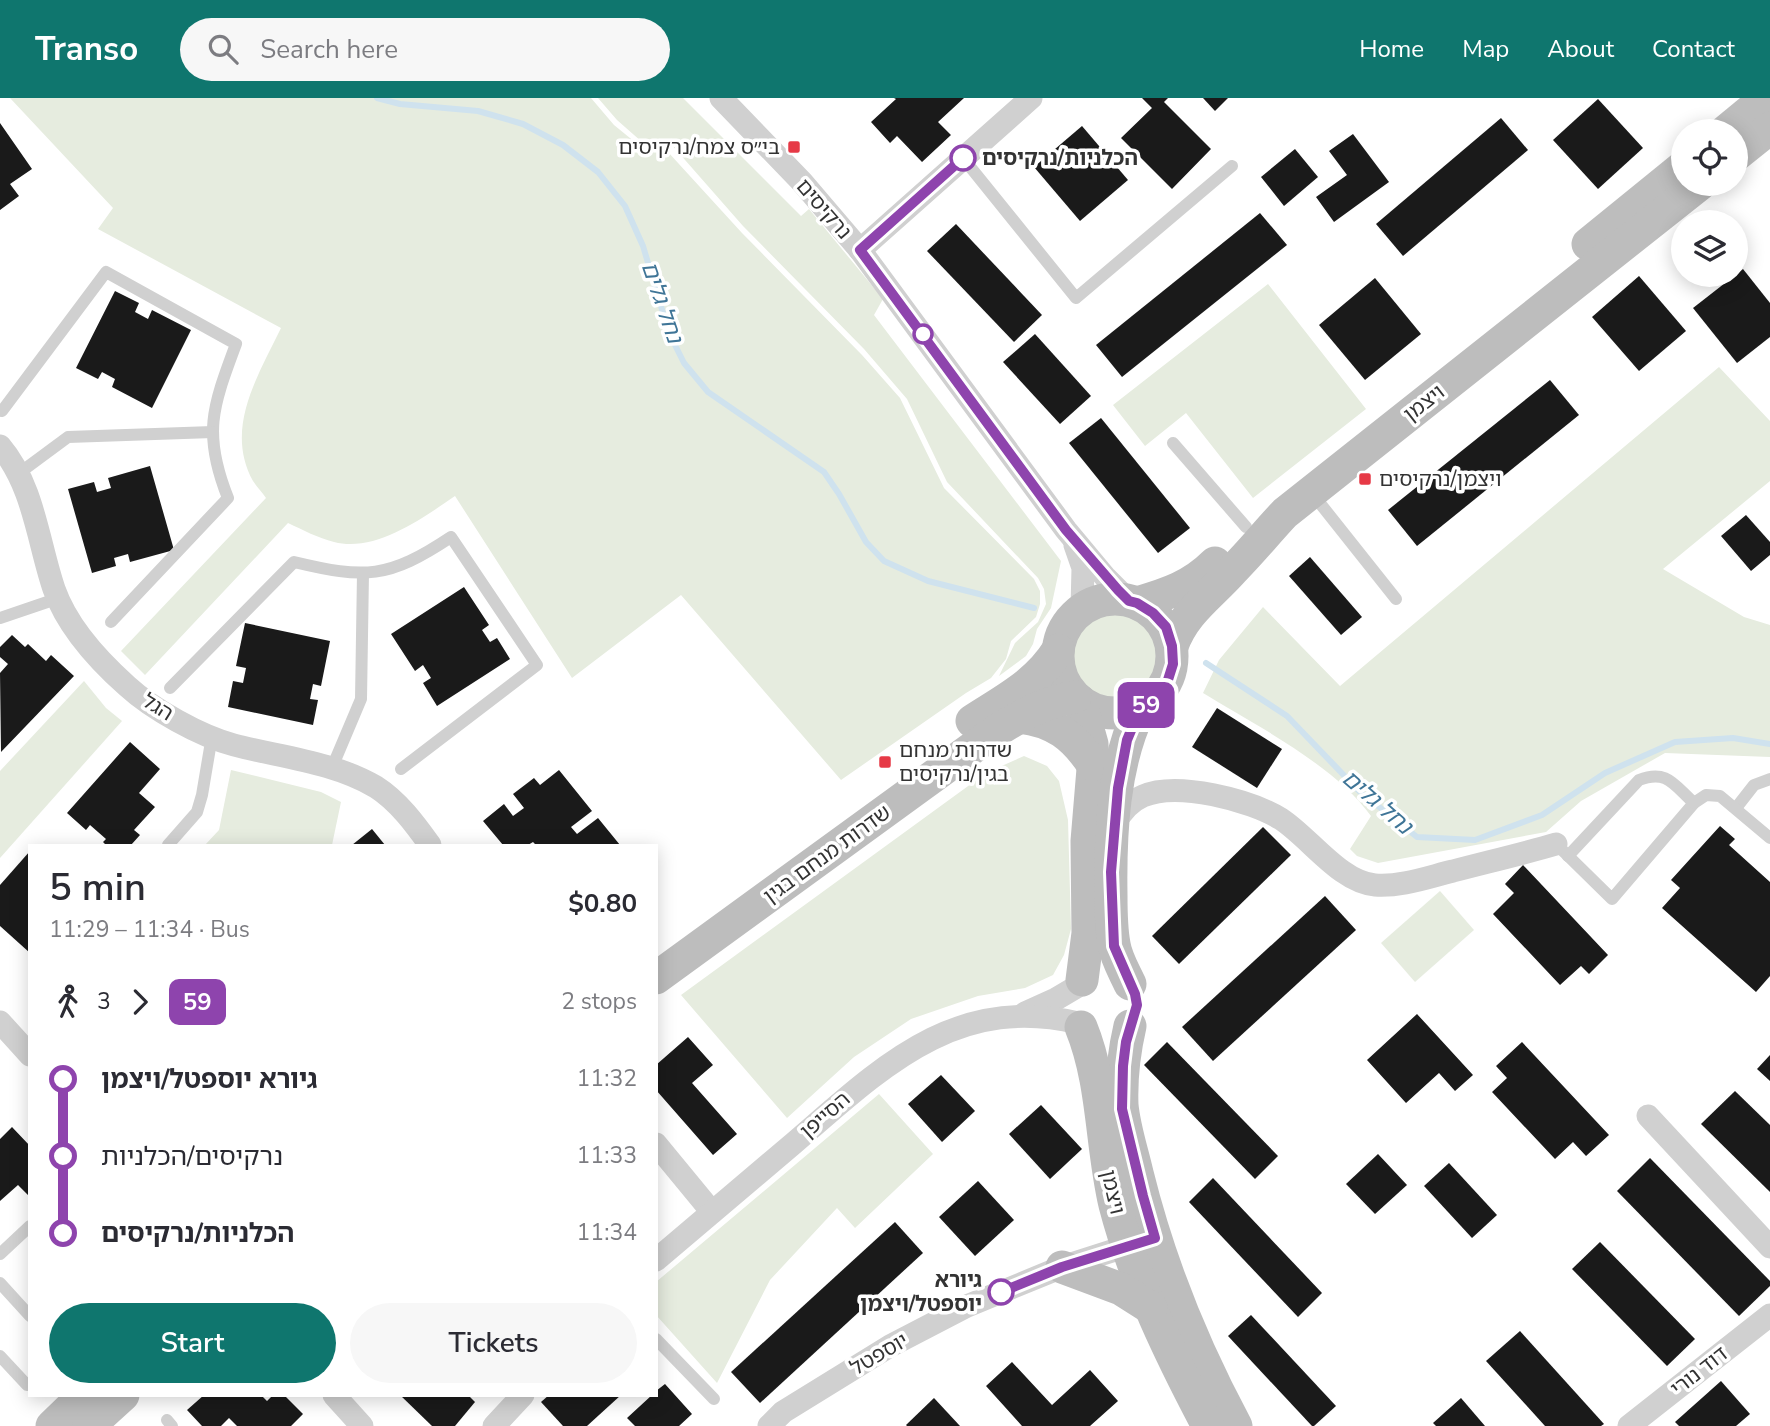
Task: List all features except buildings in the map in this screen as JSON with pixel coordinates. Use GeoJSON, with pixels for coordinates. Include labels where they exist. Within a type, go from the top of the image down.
{"type":"FeatureCollection","features":[{"type":"Feature","properties":{"kind":"street","name":"נרקיסים"},"geometry":{"type":"LineString","coordinates":[[721,98],[802,183],[860,250],[1066,530],[1106,578],[1133,602]]}},
{"type":"Feature","properties":{"kind":"street"},"geometry":{"type":"LineString","coordinates":[[860,250],[1031,98]]}},
{"type":"Feature","properties":{"kind":"street","name":"ויצמן"},"geometry":{"type":"LineString","coordinates":[[1133,602],[1189,585],[1213,564],[1290,484],[1320,463],[1671,177]]}},
{"type":"Feature","properties":{"kind":"street","name":"ויצמן"},"geometry":{"type":"LineString","coordinates":[[1172,646],[1180,625],[1198,603],[1233,571],[1285,513],[1685,196]]}},
{"type":"Feature","properties":{"kind":"street","name":"הגל"},"geometry":{"type":"LineString","coordinates":[[0,446],[18,474],[31,508],[58,598],[76,629],[128,687],[158,709],[230,744],[331,769],[376,788],[398,805],[429,844]]}},
{"type":"Feature","properties":{"kind":"street","name":"נרקיסים"},"geometry":{"type":"LineString","coordinates":[[1066,530],[1083,568],[1082,608]]}},
{"type":"Feature","properties":{"kind":"street"},"geometry":{"type":"LineString","coordinates":[[1119,598],[1153,613],[1166,627],[1172,646],[1173,664],[1167,683],[1156,698],[1140,709],[1122,714],[1103,713],[1077,699],[1061,677],[1058,650],[1068,622],[1082,608],[1099,600],[1119,598]]}},
{"type":"Feature","properties":{"kind":"street","name":"שדרות מנחם בגין"},"geometry":{"type":"LineString","coordinates":[[658,952],[950,736],[1031,682],[1046,668],[1058,650]]}},
{"type":"Feature","properties":{"kind":"street"},"geometry":{"type":"LineString","coordinates":[[1077,699],[1092,744],[1107,763],[1114,825],[1111,872],[1114,946],[1137,1005],[1130,1026],[1111,1037],[1099,1037],[1079,1025],[1072,1008],[1072,998],[1080,983],[1088,933],[1087,841],[1107,763],[1140,709]]}},
{"type":"Feature","properties":{"kind":"street","name":"שדרות מנחם בגין"},"geometry":{"type":"LineString","coordinates":[[658,977],[986,738],[1020,717],[1077,699]]}},
{"type":"Feature","properties":{"kind":"street"},"geometry":{"type":"LineString","coordinates":[[1020,717],[1060,728],[1107,763],[1161,790],[1201,793],[1258,809],[1279,818],[1347,875],[1360,882],[1376,885],[1407,883],[1562,850]]}},
{"type":"Feature","properties":{"kind":"street"},"geometry":{"type":"LineString","coordinates":[[1114,825],[1130,803],[1161,790]]}},
{"type":"Feature","properties":{"kind":"street"},"geometry":{"type":"LineString","coordinates":[[1080,983],[1097,973],[1112,972],[1122,976],[1130,984]]}},
{"type":"Feature","properties":{"kind":"street","name":"הסייפן"},"geometry":{"type":"LineString","coordinates":[[658,1257],[855,1089],[904,1053],[957,1028],[1019,1015],[1056,999],[1080,983]]}},
{"type":"Feature","properties":{"kind":"street","name":"הסייפן"},"geometry":{"type":"LineString","coordinates":[[1019,1015],[1049,1016],[1079,1025]]}},
{"type":"Feature","properties":{"kind":"street"},"geometry":{"type":"LineString","coordinates":[[0,1022],[28,1053]]}},
{"type":"Feature","properties":{"kind":"street","name":"ויצמן"},"geometry":{"type":"LineString","coordinates":[[1079,1025],[1093,1062],[1106,1161],[1115,1203],[1172,1288],[1211,1379],[1236,1426]]}},
{"type":"Feature","properties":{"kind":"street","name":"ויצמן"},"geometry":{"type":"LineString","coordinates":[[1130,1026],[1123,1066],[1122,1109],[1143,1196],[1142,1241],[1151,1308],[1184,1382],[1208,1426]]}},
{"type":"Feature","properties":{"kind":"street"},"geometry":{"type":"LineString","coordinates":[[1648,1116],[1770,1247]]}},
{"type":"Feature","properties":{"kind":"street"},"geometry":{"type":"LineString","coordinates":[[658,1146],[712,1213]]}},
{"type":"Feature","properties":{"kind":"street","name":"יוספטל"},"geometry":{"type":"LineString","coordinates":[[769,1426],[783,1412],[890,1346],[967,1306],[1062,1267],[1142,1241]]}},
{"type":"Feature","properties":{"kind":"street"},"geometry":{"type":"LineString","coordinates":[[1062,1267],[1121,1289],[1151,1308]]}},
{"type":"Feature","properties":{"kind":"street","name":"דוד נורי"},"geometry":{"type":"LineString","coordinates":[[1629,1426],[1770,1315]]}},
{"type":"Feature","properties":{"kind":"street"},"geometry":{"type":"LineString","coordinates":[[52,1426],[82,1397]]}},
{"type":"Feature","properties":{"kind":"street"},"geometry":{"type":"LineString","coordinates":[[89,1426],[121,1397]]}},
{"type":"Feature","properties":{"kind":"street"},"geometry":{"type":"LineString","coordinates":[[336,1397],[362,1426]]}},
{"type":"Feature","properties":{"kind":"street"},"geometry":{"type":"LineString","coordinates":[[494,1426],[521,1397]]}},
{"type":"Feature","properties":{"kind":"lane"},"geometry":{"type":"LineString","coordinates":[[963,158],[1076,298],[1232,166]]}},
{"type":"Feature","properties":{"kind":"lane"},"geometry":{"type":"LineString","coordinates":[[2,411],[106,272],[236,344],[216,397],[213,432],[217,471],[228,498],[111,622]]}},
{"type":"Feature","properties":{"kind":"lane"},"geometry":{"type":"LineString","coordinates":[[18,474],[68,437],[213,432]]}},
{"type":"Feature","properties":{"kind":"lane"},"geometry":{"type":"LineString","coordinates":[[1173,443],[1246,527]]}},
{"type":"Feature","properties":{"kind":"lane"},"geometry":{"type":"LineString","coordinates":[[1311,492],[1396,599]]}},
{"type":"Feature","properties":{"kind":"lane"},"geometry":{"type":"LineString","coordinates":[[170,688],[294,562],[348,573],[375,573],[400,566],[426,554],[451,537],[537,665],[401,769]]}},
{"type":"Feature","properties":{"kind":"lane"},"geometry":{"type":"LineString","coordinates":[[331,769],[361,699],[363,573]]}},
{"type":"Feature","properties":{"kind":"lane"},"geometry":{"type":"LineString","coordinates":[[0,618],[58,598]]}},
{"type":"Feature","properties":{"kind":"lane"},"geometry":{"type":"LineString","coordinates":[[169,844],[197,812],[212,736]]}},
{"type":"Feature","properties":{"kind":"lane"},"geometry":{"type":"LineString","coordinates":[[1694,803],[1666,778],[1654,774],[1639,780],[1562,850],[1612,899],[1694,803],[1706,795],[1720,796],[1770,838]]}},
{"type":"Feature","properties":{"kind":"lane"},"geometry":{"type":"LineString","coordinates":[[1737,808],[1754,785],[1770,779]]}},
{"type":"Feature","properties":{"kind":"lane"},"geometry":{"type":"LineString","coordinates":[[0,1254],[28,1228]]}},
{"type":"Feature","properties":{"kind":"lane"},"geometry":{"type":"LineString","coordinates":[[0,1283],[28,1314]]}},
{"type":"Feature","properties":{"kind":"lane"},"geometry":{"type":"LineString","coordinates":[[658,1341],[714,1399]]}},
{"type":"Feature","properties":{"kind":"lane"},"geometry":{"type":"LineString","coordinates":[[0,1356],[27,1385]]}},
{"type":"Feature","properties":{"kind":"shaded area"},"geometry":{"type":"Polygon","coordinates":[[[10,98],[591,98],[614,125],[641,147],[668,152],[900,398],[944,488],[1034,579],[1040,591],[1036,617],[1011,641],[1006,659],[991,678],[841,780],[681,595],[572,678],[455,496],[398,531],[366,543],[334,542],[288,523],[145,675],[121,651],[266,498],[253,481],[245,461],[243,422],[254,384],[281,328],[98,229],[113,208],[10,98]]]}},
{"type":"Feature","properties":{"kind":"shaded area"},"geometry":{"type":"Polygon","coordinates":[[[598,98],[683,98],[801,216],[809,209],[883,299],[874,315],[1061,561],[1051,608],[1037,629],[1033,644],[1026,656],[999,676],[1015,643],[1038,622],[1046,604],[1044,589],[1038,578],[947,482],[907,399],[864,349],[743,226],[671,144],[642,142],[617,120],[598,98]]]}},
{"type":"Feature","properties":{"kind":"shaded area"},"geometry":{"type":"Polygon","coordinates":[[[1268,284],[1366,409],[1253,498],[1186,413],[1145,446],[1113,405],[1268,284]]]}},
{"type":"Feature","properties":{"kind":"shaded area"},"geometry":{"type":"Polygon","coordinates":[[[1719,367],[1770,421],[1770,481],[1663,569],[1744,617],[1770,625],[1770,757],[1665,753],[1581,801],[1546,832],[1378,863],[1357,856],[1350,849],[1371,816],[1355,797],[1316,763],[1203,693],[1219,660],[1263,607],[1340,686],[1719,367]]]}},
{"type":"Feature","properties":{"kind":"shaded area"},"geometry":{"type":"Polygon","coordinates":[[[1114,612],[1131,616],[1145,625],[1154,639],[1158,656],[1154,673],[1145,687],[1131,696],[1114,700],[1097,696],[1083,687],[1074,673],[1070,656],[1074,639],[1083,625],[1097,616],[1114,612]]]}},
{"type":"Feature","properties":{"kind":"shaded area"},"geometry":{"type":"Polygon","coordinates":[[[84,681],[106,708],[122,721],[0,858],[0,771],[84,681]]]}},
{"type":"Feature","properties":{"kind":"shaded area"},"geometry":{"type":"Polygon","coordinates":[[[1024,756],[1047,766],[1059,781],[1068,820],[1071,929],[1064,955],[1053,975],[1025,988],[978,996],[911,1019],[854,1057],[787,1118],[681,995],[986,773],[1024,756]]]}},
{"type":"Feature","properties":{"kind":"shaded area"},"geometry":{"type":"Polygon","coordinates":[[[231,770],[321,792],[341,802],[332,844],[206,844],[219,830],[231,770]]]}},
{"type":"Feature","properties":{"kind":"shaded area"},"geometry":{"type":"Polygon","coordinates":[[[1440,891],[1474,930],[1415,982],[1381,943],[1440,891]]]}},
{"type":"Feature","properties":{"kind":"shaded area"},"geometry":{"type":"Polygon","coordinates":[[[879,1094],[933,1154],[855,1228],[837,1208],[770,1280],[717,1383],[658,1317],[658,1280],[879,1094]]]}},
{"type":"Feature","properties":{"kind":"waterway","name":"נחל גלים"},"geometry":{"type":"LineString","coordinates":[[377,98],[400,104],[478,111],[523,124],[563,145],[598,172],[625,206],[643,246],[669,333],[684,363],[708,392],[824,472],[866,542],[884,561],[928,581],[1034,608]]}},
{"type":"Feature","properties":{"kind":"waterway","name":"נחל גלים"},"geometry":{"type":"LineString","coordinates":[[1206,663],[1287,716],[1359,791],[1417,837],[1475,840],[1542,815],[1605,773],[1675,742],[1733,738],[1770,744]]}},
{"type":"Feature","properties":{"kind":"bus line","name":"59"},"geometry":{"type":"LineString","coordinates":[[963,158],[860,250],[1066,530],[1129,601],[1153,613],[1166,627],[1172,646],[1173,664],[1167,683],[1156,698],[1140,709],[1127,740],[1118,788],[1111,872],[1114,946],[1135,994],[1137,1005],[1126,1042],[1122,1109],[1155,1238],[1062,1267],[1001,1292]]}},
{"type":"Feature","properties":{"kind":"place","name":"בי״ס צמח/נרקיסים"},"geometry":{"type":"Point","coordinates":[794,147]}},
{"type":"Feature","properties":{"kind":"place","name":"הכלניות/נרקיסים"},"geometry":{"type":"Point","coordinates":[963,158]}},
{"type":"Feature","properties":{"kind":"place","name":"ויצמן/נרקיסים"},"geometry":{"type":"Point","coordinates":[1365,479]}},
{"type":"Feature","properties":{"kind":"place","name":"שדרות מנחם בגין/נרקיסים"},"geometry":{"type":"Point","coordinates":[885,762]}},
{"type":"Feature","properties":{"kind":"place","name":"גיורא יוספטל/ויצמן"},"geometry":{"type":"Point","coordinates":[1001,1292]}}]}
